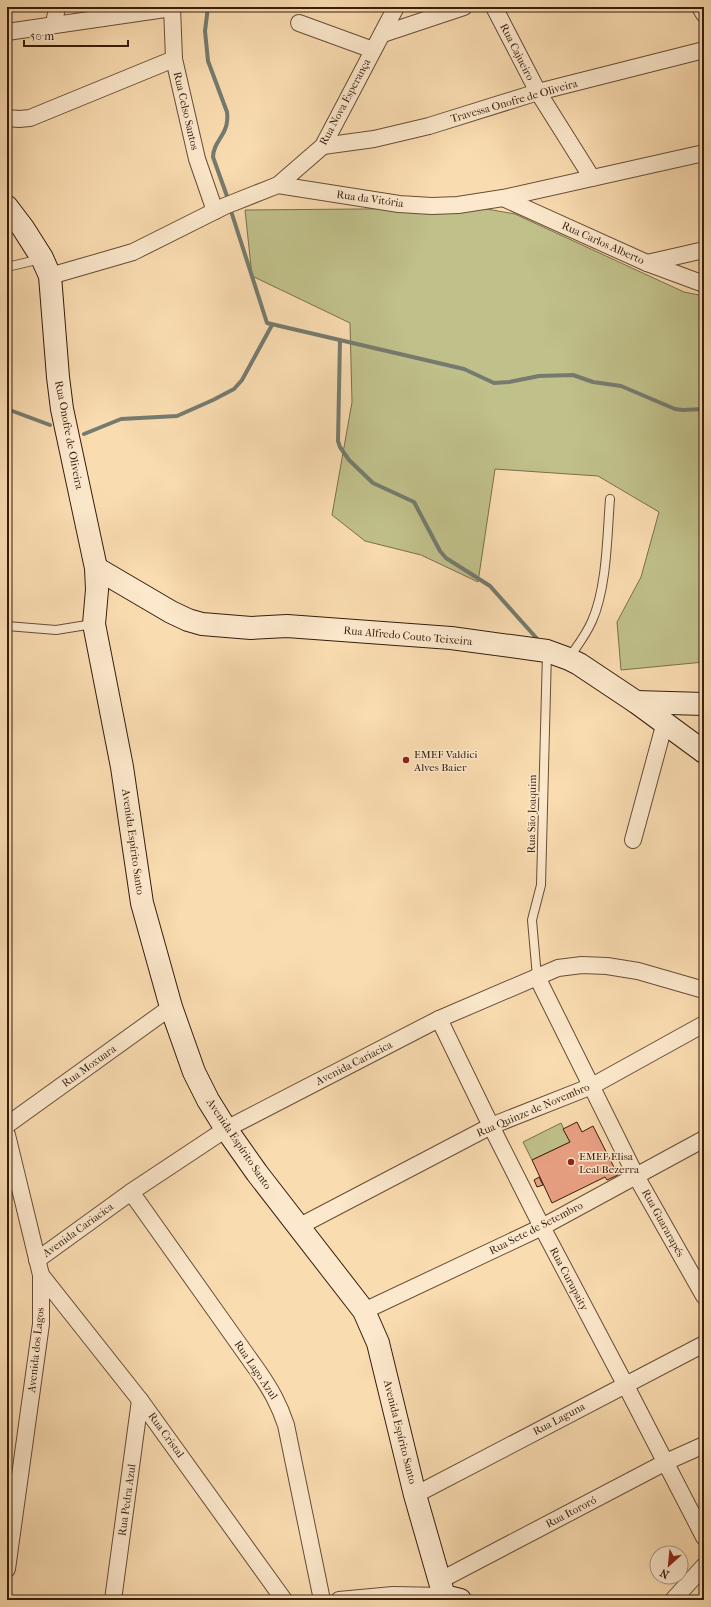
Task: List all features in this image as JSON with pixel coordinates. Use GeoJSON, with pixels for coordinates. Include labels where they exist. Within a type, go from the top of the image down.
{"type":"FeatureCollection","features":[{"type":"Feature","properties":{"kind":"street"},"geometry":{"type":"LineString","coordinates":[[54,24],[57,7]]}},
{"type":"Feature","properties":{"kind":"street","name":"Rua Nova Esperança"},"geometry":{"type":"LineString","coordinates":[[278,184],[323,146],[396,7]]}},
{"type":"Feature","properties":{"kind":"street"},"geometry":{"type":"LineString","coordinates":[[383,34],[464,7]]}},
{"type":"Feature","properties":{"kind":"street","name":"Rua Cajueiro"},"geometry":{"type":"LineString","coordinates":[[494,7],[538,92],[592,178]]}},
{"type":"Feature","properties":{"kind":"street"},"geometry":{"type":"LineString","coordinates":[[700,7],[704,14]]}},
{"type":"Feature","properties":{"kind":"street"},"geometry":{"type":"LineString","coordinates":[[7,32],[172,8]]}},
{"type":"Feature","properties":{"kind":"street","name":"Rua Celso Santos"},"geometry":{"type":"LineString","coordinates":[[172,8],[174,59],[197,159],[215,211]]}},
{"type":"Feature","properties":{"kind":"street"},"geometry":{"type":"LineString","coordinates":[[299,23],[373,50]]}},
{"type":"Feature","properties":{"kind":"street","name":"Travessa Onofre de Oliveira"},"geometry":{"type":"LineString","coordinates":[[323,146],[374,139],[428,126],[538,92],[704,50]]}},
{"type":"Feature","properties":{"kind":"street"},"geometry":{"type":"LineString","coordinates":[[7,118],[30,118],[174,59]]}},
{"type":"Feature","properties":{"kind":"street","name":"Rua da Vitória"},"geometry":{"type":"LineString","coordinates":[[278,184],[358,198],[432,206],[458,206],[503,198],[704,153]]}},
{"type":"Feature","properties":{"kind":"street"},"geometry":{"type":"LineString","coordinates":[[7,207],[23,228],[46,267],[134,252],[215,211],[278,184]]}},
{"type":"Feature","properties":{"kind":"street","name":"Rua Carlos Alberto"},"geometry":{"type":"LineString","coordinates":[[503,198],[647,263],[704,284]]}},
{"type":"Feature","properties":{"kind":"street"},"geometry":{"type":"LineString","coordinates":[[647,263],[704,250]]}},
{"type":"Feature","properties":{"kind":"street","name":"Rua Onofre de Oliveira"},"geometry":{"type":"LineString","coordinates":[[46,267],[62,409],[96,568]]}},
{"type":"Feature","properties":{"kind":"street","name":"Avenida Espírito Santo"},"geometry":{"type":"LineString","coordinates":[[96,568],[97,590],[94,624],[122,767],[142,903],[171,1007],[194,1072],[208,1100],[226,1129],[298,1227],[364,1311],[378,1343],[415,1495],[448,1592]]}},
{"type":"Feature","properties":{"kind":"street","name":"Rua Alfredo Couto Teixeira"},"geometry":{"type":"LineString","coordinates":[[96,568],[171,612],[188,620],[202,624],[251,628],[287,626],[451,638],[547,651],[569,659],[636,702],[704,752]]}},
{"type":"Feature","properties":{"kind":"street"},"geometry":{"type":"LineString","coordinates":[[636,702],[704,704]]}},
{"type":"Feature","properties":{"kind":"street"},"geometry":{"type":"LineString","coordinates":[[633,840],[665,722]]}},
{"type":"Feature","properties":{"kind":"street","name":"Avenida Cariacica"},"geometry":{"type":"LineString","coordinates":[[39,1267],[131,1192],[226,1129],[439,1019],[558,968],[582,965],[607,966],[638,972],[704,990]]}},
{"type":"Feature","properties":{"kind":"street","name":"Rua Guararapés"},"geometry":{"type":"LineString","coordinates":[[537,977],[636,1176],[704,1296]]}},
{"type":"Feature","properties":{"kind":"street","name":"Rua Moxuara"},"geometry":{"type":"LineString","coordinates":[[7,1124],[171,1007]]}},
{"type":"Feature","properties":{"kind":"street","name":"Rua Curupaity"},"geometry":{"type":"LineString","coordinates":[[439,1019],[490,1126],[626,1384],[704,1537]]}},
{"type":"Feature","properties":{"kind":"street","name":"Rua Quinze de Novembro"},"geometry":{"type":"LineString","coordinates":[[298,1227],[490,1126],[592,1086],[704,1024]]}},
{"type":"Feature","properties":{"kind":"street","name":"Avenida dos Lagos"},"geometry":{"type":"LineString","coordinates":[[7,1134],[39,1267],[41,1324],[7,1569]]}},
{"type":"Feature","properties":{"kind":"street","name":"Rua Sete de Setembro"},"geometry":{"type":"LineString","coordinates":[[364,1311],[542,1227],[704,1139]]}},
{"type":"Feature","properties":{"kind":"street","name":"Rua Lago Azul"},"geometry":{"type":"LineString","coordinates":[[131,1192],[262,1377],[273,1393],[280,1407],[322,1600]]}},
{"type":"Feature","properties":{"kind":"street","name":"Rua Cristal"},"geometry":{"type":"LineString","coordinates":[[39,1267],[140,1400],[284,1600]]}},
{"type":"Feature","properties":{"kind":"street","name":"Rua Laguna"},"geometry":{"type":"LineString","coordinates":[[415,1495],[704,1344]]}},
{"type":"Feature","properties":{"kind":"street","name":"Rua Pedra Azul"},"geometry":{"type":"LineString","coordinates":[[113,1600],[140,1400]]}},
{"type":"Feature","properties":{"kind":"street","name":"Rua Itororó"},"geometry":{"type":"LineString","coordinates":[[448,1592],[666,1462],[704,1445]]}},
{"type":"Feature","properties":{"kind":"street"},"geometry":{"type":"LineString","coordinates":[[673,1600],[704,1566]]}},
{"type":"Feature","properties":{"kind":"street"},"geometry":{"type":"LineString","coordinates":[[339,1600],[448,1592]]}},
{"type":"Feature","properties":{"kind":"lane"},"geometry":{"type":"LineString","coordinates":[[7,267],[46,267]]}},
{"type":"Feature","properties":{"kind":"lane"},"geometry":{"type":"LineString","coordinates":[[569,659],[584,636],[598,604],[603,579],[610,500]]}},
{"type":"Feature","properties":{"kind":"lane"},"geometry":{"type":"LineString","coordinates":[[7,626],[56,630],[94,624]]}},
{"type":"Feature","properties":{"kind":"lane","name":"Rua São Joaquim"},"geometry":{"type":"LineString","coordinates":[[537,977],[532,920],[541,885],[547,651]]}},
{"type":"Feature","properties":{"kind":"green space"},"geometry":{"type":"Polygon","coordinates":[[[481,208],[515,214],[684,292],[704,296],[704,662],[621,670],[617,622],[641,577],[659,512],[598,476],[495,469],[478,582],[421,555],[365,541],[332,515],[352,402],[350,323],[252,276],[245,210],[481,208]]]}},
{"type":"Feature","properties":{"kind":"green space"},"geometry":{"type":"Polygon","coordinates":[[[561,1123],[570,1142],[532,1160],[523,1142],[561,1123]]]}},
{"type":"Feature","properties":{"kind":"building"},"geometry":{"type":"Polygon","coordinates":[[[577,1122],[582,1132],[593,1126],[618,1175],[607,1180],[605,1177],[552,1203],[532,1160],[570,1142],[563,1129],[577,1122]]]}},
{"type":"Feature","properties":{"kind":"building"},"geometry":{"type":"Polygon","coordinates":[[[539,1177],[543,1185],[537,1187],[534,1180],[539,1177]]]}},
{"type":"Feature","properties":{"kind":"waterway"},"geometry":{"type":"LineString","coordinates":[[208,7],[205,31],[208,61],[227,112],[226,126],[216,146],[213,157],[228,199]]}},
{"type":"Feature","properties":{"kind":"waterway"},"geometry":{"type":"LineString","coordinates":[[231,211],[267,323],[464,369],[494,383],[509,382],[539,376],[573,375],[593,382],[621,386],[675,409],[704,409]]}},
{"type":"Feature","properties":{"kind":"waterway"},"geometry":{"type":"LineString","coordinates":[[84,434],[121,419],[177,416],[234,389],[242,380],[272,325]]}},
{"type":"Feature","properties":{"kind":"waterway"},"geometry":{"type":"LineString","coordinates":[[340,340],[338,441],[340,447],[349,460],[373,483],[414,502],[440,551],[446,558],[490,586],[540,642]]}},
{"type":"Feature","properties":{"kind":"waterway"},"geometry":{"type":"LineString","coordinates":[[7,409],[50,425]]}},
{"type":"Feature","properties":{"kind":"place","name":"EMEF Valdici Alves Baier"},"geometry":{"type":"Point","coordinates":[406,760]}},
{"type":"Feature","properties":{"kind":"place","name":"EMEF Elisa Leal Bezerra"},"geometry":{"type":"Point","coordinates":[571,1162]}}]}
